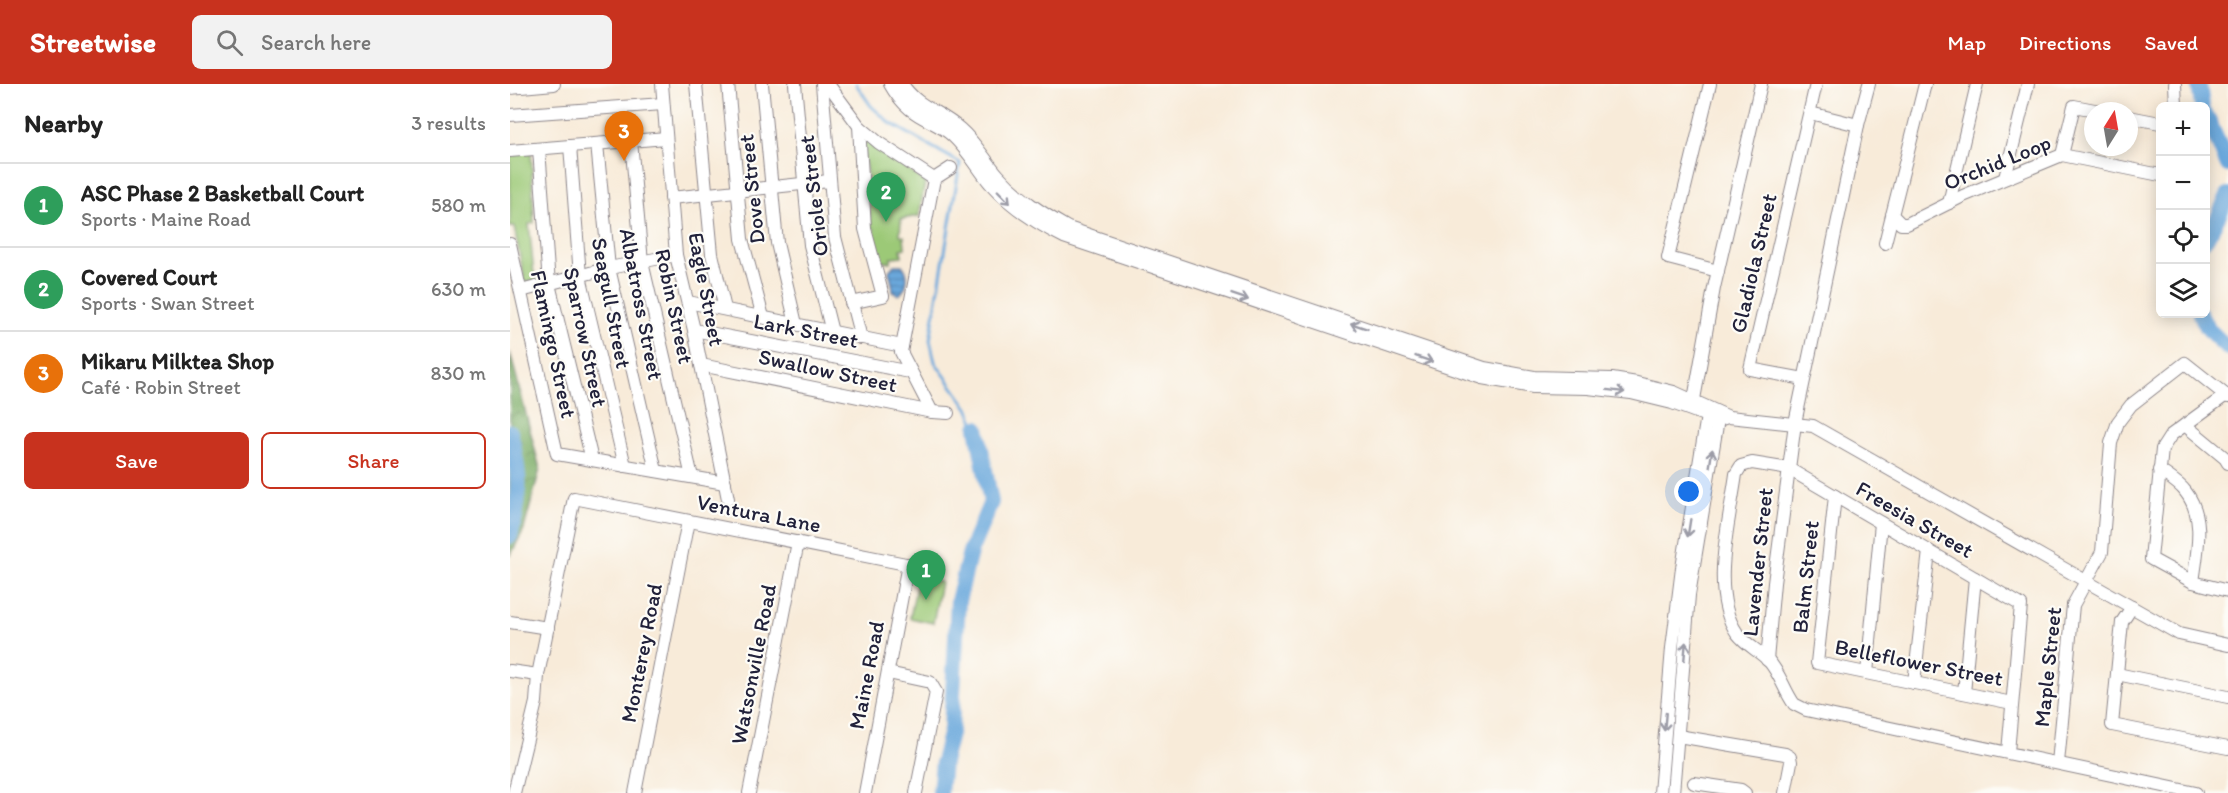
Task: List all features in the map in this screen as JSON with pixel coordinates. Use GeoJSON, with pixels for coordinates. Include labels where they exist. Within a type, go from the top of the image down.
{"type":"FeatureCollection","features":[{"type":"Feature","properties":{"kind":"street"},"geometry":{"type":"LineString","coordinates":[[510,88],[554,84]]}},
{"type":"Feature","properties":{"kind":"street","name":"Eagle Street"},"geometry":{"type":"LineString","coordinates":[[662,84],[676,255],[694,330],[728,499]]}},
{"type":"Feature","properties":{"kind":"street"},"geometry":{"type":"LineString","coordinates":[[696,84],[712,254],[725,309]]}},
{"type":"Feature","properties":{"kind":"street"},"geometry":{"type":"LineString","coordinates":[[728,84],[742,239],[763,317]]}},
{"type":"Feature","properties":{"kind":"street","name":"Dove Street"},"geometry":{"type":"LineString","coordinates":[[762,84],[777,243],[796,324]]}},
{"type":"Feature","properties":{"kind":"street"},"geometry":{"type":"LineString","coordinates":[[795,84],[810,245],[832,332]]}},
{"type":"Feature","properties":{"kind":"street","name":"Oriole Street"},"geometry":{"type":"LineString","coordinates":[[822,84],[835,237],[861,338]]}},
{"type":"Feature","properties":{"kind":"street"},"geometry":{"type":"LineString","coordinates":[[828,84],[859,126],[879,143],[934,179]]}},
{"type":"Feature","properties":{"kind":"street"},"geometry":{"type":"LineString","coordinates":[[890,84],[911,110],[944,129],[963,145],[990,182],[1012,205],[1038,224],[1064,237],[1482,378],[1533,387],[1588,388],[1631,393],[1693,404]]}},
{"type":"Feature","properties":{"kind":"street"},"geometry":{"type":"LineString","coordinates":[[902,84],[917,102],[948,120],[969,137],[999,176],[1019,197],[1068,228],[1484,368],[1534,377],[1612,379],[1674,392],[1716,415],[1813,426],[2179,634],[2228,645]]}},
{"type":"Feature","properties":{"kind":"street"},"geometry":{"type":"LineString","coordinates":[[1710,84],[1668,258],[1718,271]]}},
{"type":"Feature","properties":{"kind":"street"},"geometry":{"type":"LineString","coordinates":[[1693,404],[1718,271],[1761,84]]}},
{"type":"Feature","properties":{"kind":"street","name":"Gladiola Street"},"geometry":{"type":"LineString","coordinates":[[1804,379],[1750,369],[1816,84]]}},
{"type":"Feature","properties":{"kind":"street","name":"Lavender Street"},"geometry":{"type":"LineString","coordinates":[[1869,84],[1858,125],[1795,423],[1774,583],[1767,660],[1777,671],[1794,704],[1799,708],[2196,793]]}},
{"type":"Feature","properties":{"kind":"street"},"geometry":{"type":"LineString","coordinates":[[1885,243],[1925,84]]}},
{"type":"Feature","properties":{"kind":"street"},"geometry":{"type":"LineString","coordinates":[[1949,203],[1977,84]]}},
{"type":"Feature","properties":{"kind":"street"},"geometry":{"type":"LineString","coordinates":[[2005,177],[2028,84]]}},
{"type":"Feature","properties":{"kind":"street"},"geometry":{"type":"LineString","coordinates":[[2175,84],[2176,102]]}},
{"type":"Feature","properties":{"kind":"street"},"geometry":{"type":"LineString","coordinates":[[510,115],[663,104]]}},
{"type":"Feature","properties":{"kind":"street"},"geometry":{"type":"LineString","coordinates":[[2062,155],[2073,106],[2084,108]]}},
{"type":"Feature","properties":{"kind":"street"},"geometry":{"type":"LineString","coordinates":[[1810,113],[1858,125]]}},
{"type":"Feature","properties":{"kind":"street"},"geometry":{"type":"LineString","coordinates":[[2138,119],[2156,122]]}},
{"type":"Feature","properties":{"kind":"street"},"geometry":{"type":"LineString","coordinates":[[851,303],[883,296],[865,229],[859,126]]}},
{"type":"Feature","properties":{"kind":"street"},"geometry":{"type":"LineString","coordinates":[[510,152],[666,138]]}},
{"type":"Feature","properties":{"kind":"street","name":"Robin Street"},"geometry":{"type":"LineString","coordinates":[[631,141],[642,262],[692,477]]}},
{"type":"Feature","properties":{"kind":"street","name":"Albatross Street"},"geometry":{"type":"LineString","coordinates":[[597,144],[609,268],[656,471]]}},
{"type":"Feature","properties":{"kind":"street","name":"Seagull Street"},"geometry":{"type":"LineString","coordinates":[[570,146],[580,276],[625,466]]}},
{"type":"Feature","properties":{"kind":"street","name":"Sparrow Street"},"geometry":{"type":"LineString","coordinates":[[539,149],[549,284],[592,460]]}},
{"type":"Feature","properties":{"kind":"street","name":"Orchid Loop"},"geometry":{"type":"LineString","coordinates":[[1892,215],[1900,224],[1907,224],[2005,177],[2062,155],[2156,174]]}},
{"type":"Feature","properties":{"kind":"street"},"geometry":{"type":"LineString","coordinates":[[932,412],[902,356],[902,346],[934,179],[951,168]]}},
{"type":"Feature","properties":{"kind":"street"},"geometry":{"type":"LineString","coordinates":[[671,198],[829,181]]}},
{"type":"Feature","properties":{"kind":"street","name":"Flamingo Street"},"geometry":{"type":"LineString","coordinates":[[510,244],[557,454],[592,460]]}},
{"type":"Feature","properties":{"kind":"street"},"geometry":{"type":"LineString","coordinates":[[521,291],[609,268],[676,255]]}},
{"type":"Feature","properties":{"kind":"street"},"geometry":{"type":"LineString","coordinates":[[688,302],[902,346]]}},
{"type":"Feature","properties":{"kind":"street","name":"Lark Street"},"geometry":{"type":"LineString","coordinates":[[694,330],[910,372]]}},
{"type":"Feature","properties":{"kind":"street","name":"Maple Street"},"geometry":{"type":"LineString","coordinates":[[2058,763],[2073,605],[2102,552],[2108,464],[2111,443],[2118,422],[2130,405],[2185,363],[2227,396]]}},
{"type":"Feature","properties":{"kind":"street","name":"Swallow Street"},"geometry":{"type":"LineString","coordinates":[[700,365],[932,412],[948,413]]}},
{"type":"Feature","properties":{"kind":"street"},"geometry":{"type":"LineString","coordinates":[[2227,396],[2171,435],[2162,450],[2151,559],[2193,582],[2228,591]]}},
{"type":"Feature","properties":{"kind":"street"},"geometry":{"type":"LineString","coordinates":[[1673,793],[1689,596],[1716,415]]}},
{"type":"Feature","properties":{"kind":"street"},"geometry":{"type":"LineString","coordinates":[[1660,793],[1679,591],[1716,415]]}},
{"type":"Feature","properties":{"kind":"street"},"geometry":{"type":"LineString","coordinates":[[2185,425],[2228,463]]}},
{"type":"Feature","properties":{"kind":"street"},"geometry":{"type":"LineString","coordinates":[[592,460],[725,483]]}},
{"type":"Feature","properties":{"kind":"street"},"geometry":{"type":"LineString","coordinates":[[1767,660],[1749,647],[1728,616],[1723,598],[1722,576],[1738,469],[1752,463],[1788,469]]}},
{"type":"Feature","properties":{"kind":"street","name":"Freesia Street"},"geometry":{"type":"LineString","coordinates":[[1788,469],[2021,605],[2012,703]]}},
{"type":"Feature","properties":{"kind":"street"},"geometry":{"type":"LineString","coordinates":[[2159,470],[2185,490],[2194,507],[2199,527],[2193,582]]}},
{"type":"Feature","properties":{"kind":"street","name":"Balm Street"},"geometry":{"type":"LineString","coordinates":[[1817,663],[1835,496]]}},
{"type":"Feature","properties":{"kind":"street","name":"Ventura Lane"},"geometry":{"type":"LineString","coordinates":[[548,628],[574,498],[936,570]]}},
{"type":"Feature","properties":{"kind":"street","name":"Monterey Road"},"geometry":{"type":"LineString","coordinates":[[634,793],[688,521]]}},
{"type":"Feature","properties":{"kind":"street"},"geometry":{"type":"LineString","coordinates":[[1867,673],[1881,523]]}},
{"type":"Feature","properties":{"kind":"street","name":"Watsonville Road"},"geometry":{"type":"LineString","coordinates":[[749,793],[798,542]]}},
{"type":"Feature","properties":{"kind":"street"},"geometry":{"type":"LineString","coordinates":[[1914,683],[1929,551]]}},
{"type":"Feature","properties":{"kind":"street","name":"Maine Road"},"geometry":{"type":"LineString","coordinates":[[865,793],[908,564]]}},
{"type":"Feature","properties":{"kind":"street"},"geometry":{"type":"LineString","coordinates":[[1964,693],[1975,578]]}},
{"type":"Feature","properties":{"kind":"street"},"geometry":{"type":"LineString","coordinates":[[2132,607],[2122,622],[2112,725],[2228,748]]}},
{"type":"Feature","properties":{"kind":"street"},"geometry":{"type":"LineString","coordinates":[[510,622],[548,628],[538,675],[536,702],[514,793]]}},
{"type":"Feature","properties":{"kind":"street","name":"Belleflower Street"},"geometry":{"type":"LineString","coordinates":[[1817,663],[2012,703]]}},
{"type":"Feature","properties":{"kind":"street"},"geometry":{"type":"LineString","coordinates":[[510,671],[538,675]]}},
{"type":"Feature","properties":{"kind":"street"},"geometry":{"type":"LineString","coordinates":[[888,674],[930,682],[936,692],[916,793]]}},
{"type":"Feature","properties":{"kind":"street"},"geometry":{"type":"LineString","coordinates":[[2117,674],[2228,697]]}},
{"type":"Feature","properties":{"kind":"street"},"geometry":{"type":"LineString","coordinates":[[2008,752],[2012,703]]}},
{"type":"Feature","properties":{"kind":"street"},"geometry":{"type":"LineString","coordinates":[[1677,736],[1785,754],[1790,757],[1791,762],[1785,793]]}},
{"type":"Feature","properties":{"kind":"street"},"geometry":{"type":"LineString","coordinates":[[1701,787],[1741,790],[1745,793]]}},
{"type":"Feature","properties":{"kind":"green space"},"geometry":{"type":"Polygon","coordinates":[[[860,135],[925,182],[919,216],[901,219],[900,235],[904,236],[905,248],[901,249],[902,256],[891,257],[891,262],[877,261],[874,228],[871,227],[868,179],[860,135]]]}},
{"type":"Feature","properties":{"kind":"green space"},"geometry":{"type":"Polygon","coordinates":[[[531,148],[534,223],[529,224],[534,274],[538,274],[539,280],[519,284],[518,279],[524,276],[514,227],[510,227],[510,150],[531,148]]]}},
{"type":"Feature","properties":{"kind":"green space"},"geometry":{"type":"Polygon","coordinates":[[[510,352],[540,469],[524,529],[510,556],[510,352]]]}},
{"type":"Feature","properties":{"kind":"green space"},"geometry":{"type":"Polygon","coordinates":[[[918,577],[941,582],[933,623],[910,618],[918,577]]]}},
{"type":"Feature","properties":{"kind":"water"},"geometry":{"type":"Polygon","coordinates":[[[894,265],[902,265],[907,277],[904,289],[899,295],[893,291],[889,271],[894,265]]]}},
{"type":"Feature","properties":{"kind":"waterway"},"geometry":{"type":"LineString","coordinates":[[856,84],[871,106],[890,123],[960,163],[930,340],[935,362],[968,408],[977,428]]}},
{"type":"Feature","properties":{"kind":"waterway"},"geometry":{"type":"LineString","coordinates":[[2199,84],[2201,102]]}},
{"type":"Feature","properties":{"kind":"waterway"},"geometry":{"type":"LineString","coordinates":[[2210,124],[2228,165]]}},
{"type":"Feature","properties":{"kind":"waterway"},"geometry":{"type":"LineString","coordinates":[[2210,232],[2228,195]]}},
{"type":"Feature","properties":{"kind":"waterway"},"geometry":{"type":"LineString","coordinates":[[2202,318],[2208,328],[2228,348]]}},
{"type":"Feature","properties":{"kind":"waterway"},"geometry":{"type":"LineString","coordinates":[[940,793],[943,762],[951,730],[958,601],[970,552],[991,502],[977,428]]}},
{"type":"Feature","properties":{"kind":"waterway"},"geometry":{"type":"LineString","coordinates":[[510,432],[518,472],[518,495],[510,536]]}},
{"type":"Feature","properties":{"kind":"place","name":"Mikaru Milktea Shop"},"geometry":{"type":"Point","coordinates":[624,161]}},
{"type":"Feature","properties":{"kind":"place","name":"Covered Court"},"geometry":{"type":"Point","coordinates":[886,222]}},
{"type":"Feature","properties":{"kind":"place","name":"ASC Phase 2 Basketball Court"},"geometry":{"type":"Point","coordinates":[926,600]}}]}
